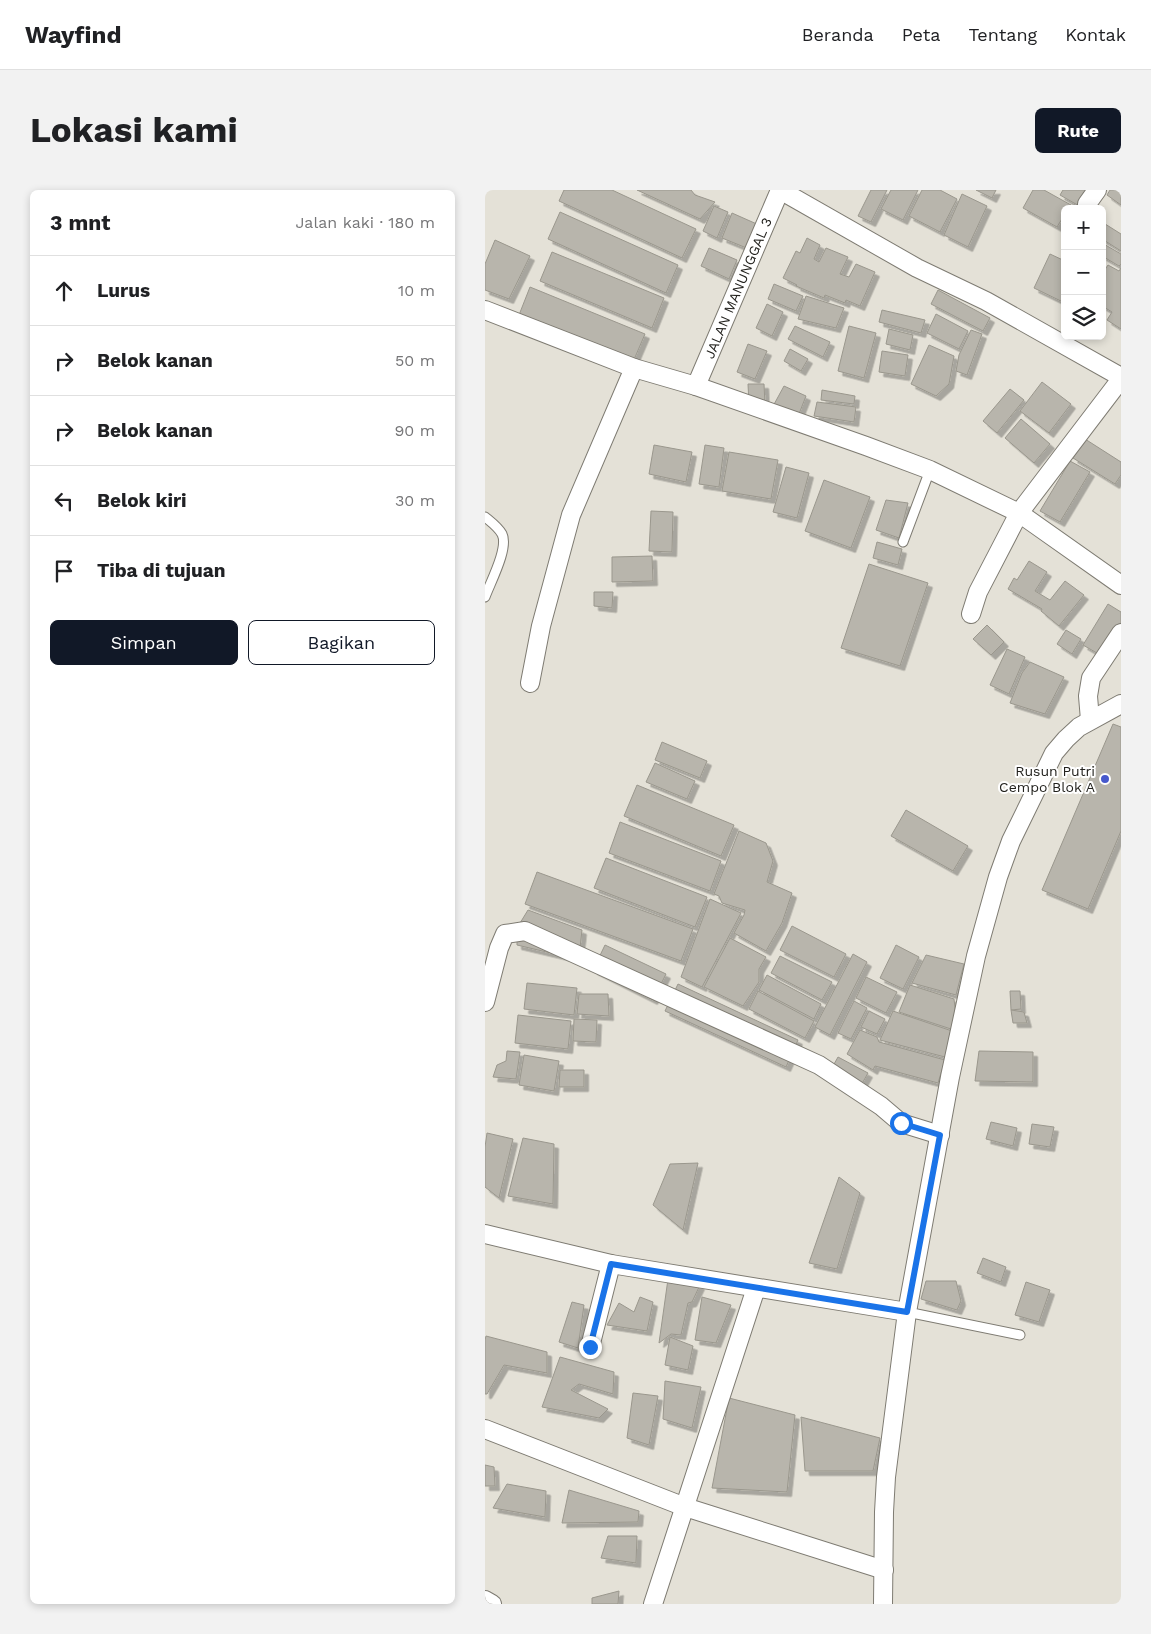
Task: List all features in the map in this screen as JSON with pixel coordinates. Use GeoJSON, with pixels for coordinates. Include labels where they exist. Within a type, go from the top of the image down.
{"type":"FeatureCollection","features":[{"type":"Feature","properties":{"kind":"street"},"geometry":{"type":"LineString","coordinates":[[780,190],[917,268],[986,301],[1121,378],[1019,513],[978,592],[971,614]]}},
{"type":"Feature","properties":{"kind":"street","name":"JALAN MANUNGGAL 3"},"geometry":{"type":"LineString","coordinates":[[696,386],[780,190]]}},
{"type":"Feature","properties":{"kind":"street"},"geometry":{"type":"LineString","coordinates":[[485,310],[634,368],[696,386],[930,470],[1019,513],[1121,585]]}},
{"type":"Feature","properties":{"kind":"street"},"geometry":{"type":"LineString","coordinates":[[530,683],[541,626],[571,515],[634,368]]}},
{"type":"Feature","properties":{"kind":"street"},"geometry":{"type":"LineString","coordinates":[[1090,720],[1088,696],[1091,678],[1121,633]]}},
{"type":"Feature","properties":{"kind":"street"},"geometry":{"type":"LineString","coordinates":[[883,1604],[886,1477],[907,1312],[950,1077],[976,956],[998,877],[1011,841],[1054,754],[1079,727],[1121,704]]}},
{"type":"Feature","properties":{"kind":"street"},"geometry":{"type":"LineString","coordinates":[[485,1002],[492,948],[505,934],[525,931],[819,1065],[881,1106],[901,1123],[940,1135]]}},
{"type":"Feature","properties":{"kind":"street"},"geometry":{"type":"LineString","coordinates":[[485,1234],[611,1264],[907,1312]]}},
{"type":"Feature","properties":{"kind":"street"},"geometry":{"type":"LineString","coordinates":[[590,1347],[611,1264]]}},
{"type":"Feature","properties":{"kind":"street"},"geometry":{"type":"LineString","coordinates":[[653,1604],[756,1288]]}},
{"type":"Feature","properties":{"kind":"street"},"geometry":{"type":"LineString","coordinates":[[485,1429],[685,1507],[883,1570]]}},
{"type":"Feature","properties":{"kind":"street"},"geometry":{"type":"LineString","coordinates":[[485,1600],[492,1604]]}},
{"type":"Feature","properties":{"kind":"lane"},"geometry":{"type":"LineString","coordinates":[[903,542],[930,470]]}},
{"type":"Feature","properties":{"kind":"lane"},"geometry":{"type":"LineString","coordinates":[[485,517],[501,532],[504,540],[503,549],[485,597]]}},
{"type":"Feature","properties":{"kind":"lane"},"geometry":{"type":"LineString","coordinates":[[907,1312],[1020,1335]]}},
{"type":"Feature","properties":{"kind":"building"},"geometry":{"type":"Polygon","coordinates":[[[564,190],[612,190],[696,229],[682,258],[559,201],[564,190]]]}},
{"type":"Feature","properties":{"kind":"building"},"geometry":{"type":"Polygon","coordinates":[[[637,190],[691,190],[695,195],[715,202],[700,219],[637,190]]]}},
{"type":"Feature","properties":{"kind":"building"},"geometry":{"type":"Polygon","coordinates":[[[871,190],[887,190],[871,222],[858,216],[871,190]]]}},
{"type":"Feature","properties":{"kind":"building"},"geometry":{"type":"Polygon","coordinates":[[[891,190],[918,190],[903,220],[881,209],[891,190]]]}},
{"type":"Feature","properties":{"kind":"building"},"geometry":{"type":"Polygon","coordinates":[[[922,190],[940,190],[957,199],[940,232],[909,216],[922,190]]]}},
{"type":"Feature","properties":{"kind":"building"},"geometry":{"type":"Polygon","coordinates":[[[976,190],[996,190],[992,198],[976,190]]]}},
{"type":"Feature","properties":{"kind":"building"},"geometry":{"type":"Polygon","coordinates":[[[1033,190],[1044,190],[1071,205],[1061,205],[1061,220],[1057,227],[1023,208],[1033,190]]]}},
{"type":"Feature","properties":{"kind":"building"},"geometry":{"type":"Polygon","coordinates":[[[1063,190],[1090,190],[1082,205],[1078,205],[1060,195],[1063,190]]]}},
{"type":"Feature","properties":{"kind":"building"},"geometry":{"type":"Polygon","coordinates":[[[1110,190],[1121,190],[1121,205],[1107,195],[1110,190]]]}},
{"type":"Feature","properties":{"kind":"building"},"geometry":{"type":"Polygon","coordinates":[[[962,194],[987,206],[968,247],[944,235],[962,194]]]}},
{"type":"Feature","properties":{"kind":"building"},"geometry":{"type":"Polygon","coordinates":[[[714,206],[728,212],[717,238],[703,231],[714,206]]]}},
{"type":"Feature","properties":{"kind":"building"},"geometry":{"type":"Polygon","coordinates":[[[560,212],[678,265],[666,293],[548,239],[560,212]]]}},
{"type":"Feature","properties":{"kind":"building"},"geometry":{"type":"Polygon","coordinates":[[[732,213],[759,225],[749,249],[722,238],[732,213]]]}},
{"type":"Feature","properties":{"kind":"building"},"geometry":{"type":"Polygon","coordinates":[[[1106,225],[1121,234],[1121,251],[1106,242],[1106,225]]]}},
{"type":"Feature","properties":{"kind":"building"},"geometry":{"type":"Polygon","coordinates":[[[807,238],[820,245],[814,259],[819,262],[826,248],[848,257],[840,274],[849,277],[856,264],[875,272],[860,306],[846,300],[845,303],[825,295],[824,298],[783,278],[796,251],[800,253],[807,238]]]}},
{"type":"Feature","properties":{"kind":"building"},"geometry":{"type":"Polygon","coordinates":[[[495,240],[530,256],[509,299],[485,290],[485,264],[495,240]]]}},
{"type":"Feature","properties":{"kind":"building"},"geometry":{"type":"Polygon","coordinates":[[[1106,245],[1121,254],[1121,264],[1119,266],[1106,258],[1106,245]]]}},
{"type":"Feature","properties":{"kind":"building"},"geometry":{"type":"Polygon","coordinates":[[[709,248],[737,260],[729,279],[701,266],[709,248]]]}},
{"type":"Feature","properties":{"kind":"building"},"geometry":{"type":"Polygon","coordinates":[[[552,252],[664,298],[652,328],[540,281],[552,252]]]}},
{"type":"Feature","properties":{"kind":"building"},"geometry":{"type":"Polygon","coordinates":[[[1050,254],[1061,259],[1061,301],[1034,288],[1050,254]]]}},
{"type":"Feature","properties":{"kind":"building"},"geometry":{"type":"Polygon","coordinates":[[[1108,265],[1119,271],[1121,268],[1121,329],[1107,320],[1112,312],[1106,308],[1106,268],[1108,265]]]}},
{"type":"Feature","properties":{"kind":"building"},"geometry":{"type":"Polygon","coordinates":[[[774,284],[803,296],[796,311],[768,299],[774,284]]]}},
{"type":"Feature","properties":{"kind":"building"},"geometry":{"type":"Polygon","coordinates":[[[530,287],[645,334],[633,362],[519,315],[530,287]]]}},
{"type":"Feature","properties":{"kind":"building"},"geometry":{"type":"Polygon","coordinates":[[[938,290],[990,318],[983,331],[931,304],[938,290]]]}},
{"type":"Feature","properties":{"kind":"building"},"geometry":{"type":"Polygon","coordinates":[[[806,296],[844,308],[836,328],[798,319],[806,296]]]}},
{"type":"Feature","properties":{"kind":"building"},"geometry":{"type":"Polygon","coordinates":[[[767,304],[783,312],[772,336],[756,328],[767,304]]]}},
{"type":"Feature","properties":{"kind":"building"},"geometry":{"type":"Polygon","coordinates":[[[882,310],[925,320],[921,333],[879,322],[882,310]]]}},
{"type":"Feature","properties":{"kind":"building"},"geometry":{"type":"Polygon","coordinates":[[[936,314],[968,331],[959,349],[927,333],[936,314]]]}},
{"type":"Feature","properties":{"kind":"building"},"geometry":{"type":"Polygon","coordinates":[[[795,326],[830,342],[823,357],[788,339],[795,326]]]}},
{"type":"Feature","properties":{"kind":"building"},"geometry":{"type":"Polygon","coordinates":[[[849,326],[876,333],[864,378],[838,371],[849,326]]]}},
{"type":"Feature","properties":{"kind":"building"},"geometry":{"type":"Polygon","coordinates":[[[889,329],[913,335],[910,350],[886,344],[889,329]]]}},
{"type":"Feature","properties":{"kind":"building"},"geometry":{"type":"Polygon","coordinates":[[[971,330],[982,334],[967,375],[956,371],[959,355],[971,330]]]}},
{"type":"Feature","properties":{"kind":"building"},"geometry":{"type":"Polygon","coordinates":[[[748,344],[767,351],[755,379],[737,372],[748,344]]]}},
{"type":"Feature","properties":{"kind":"building"},"geometry":{"type":"Polygon","coordinates":[[[929,345],[954,356],[949,384],[936,396],[911,384],[929,345]]]}},
{"type":"Feature","properties":{"kind":"building"},"geometry":{"type":"Polygon","coordinates":[[[790,349],[808,359],[801,371],[784,361],[790,349]]]}},
{"type":"Feature","properties":{"kind":"building"},"geometry":{"type":"Polygon","coordinates":[[[882,351],[908,355],[905,376],[879,372],[882,351]]]}},
{"type":"Feature","properties":{"kind":"building"},"geometry":{"type":"Polygon","coordinates":[[[1042,382],[1071,404],[1049,433],[1020,411],[1042,382]]]}},
{"type":"Feature","properties":{"kind":"building"},"geometry":{"type":"Polygon","coordinates":[[[748,384],[764,384],[765,405],[749,405],[748,384]]]}},
{"type":"Feature","properties":{"kind":"building"},"geometry":{"type":"Polygon","coordinates":[[[784,386],[806,396],[797,419],[772,408],[784,386]]]}},
{"type":"Feature","properties":{"kind":"building"},"geometry":{"type":"Polygon","coordinates":[[[1010,389],[1024,400],[997,433],[983,421],[1010,389]]]}},
{"type":"Feature","properties":{"kind":"building"},"geometry":{"type":"Polygon","coordinates":[[[822,390],[855,396],[854,404],[821,400],[822,390]]]}},
{"type":"Feature","properties":{"kind":"building"},"geometry":{"type":"Polygon","coordinates":[[[817,402],[856,407],[854,422],[814,416],[817,402]]]}},
{"type":"Feature","properties":{"kind":"building"},"geometry":{"type":"Polygon","coordinates":[[[1021,419],[1050,444],[1034,463],[1005,438],[1021,419]]]}},
{"type":"Feature","properties":{"kind":"building"},"geometry":{"type":"Polygon","coordinates":[[[1085,439],[1121,462],[1121,475],[1115,484],[1073,458],[1085,439]]]}},
{"type":"Feature","properties":{"kind":"building"},"geometry":{"type":"Polygon","coordinates":[[[654,445],[692,452],[686,482],[649,474],[654,445]]]}},
{"type":"Feature","properties":{"kind":"building"},"geometry":{"type":"Polygon","coordinates":[[[705,445],[724,448],[719,487],[699,484],[705,445]]]}},
{"type":"Feature","properties":{"kind":"building"},"geometry":{"type":"Polygon","coordinates":[[[729,452],[778,460],[771,499],[722,491],[729,452]]]}},
{"type":"Feature","properties":{"kind":"building"},"geometry":{"type":"Polygon","coordinates":[[[1070,461],[1090,472],[1060,522],[1040,511],[1070,461]]]}},
{"type":"Feature","properties":{"kind":"building"},"geometry":{"type":"Polygon","coordinates":[[[786,467],[809,473],[797,518],[773,512],[786,467]]]}},
{"type":"Feature","properties":{"kind":"building"},"geometry":{"type":"Polygon","coordinates":[[[824,480],[870,497],[851,548],[805,531],[824,480]]]}},
{"type":"Feature","properties":{"kind":"building"},"geometry":{"type":"Polygon","coordinates":[[[886,500],[908,503],[899,538],[876,530],[886,500]]]}},
{"type":"Feature","properties":{"kind":"building"},"geometry":{"type":"Polygon","coordinates":[[[651,511],[673,512],[672,552],[649,551],[651,511]]]}},
{"type":"Feature","properties":{"kind":"building"},"geometry":{"type":"Polygon","coordinates":[[[877,542],[902,549],[898,565],[873,558],[877,542]]]}},
{"type":"Feature","properties":{"kind":"building"},"geometry":{"type":"Polygon","coordinates":[[[652,556],[653,581],[612,582],[612,557],[652,556]]]}},
{"type":"Feature","properties":{"kind":"building"},"geometry":{"type":"Polygon","coordinates":[[[1029,561],[1047,572],[1035,591],[1050,600],[1065,581],[1084,595],[1059,626],[1041,611],[1042,609],[1008,589],[1014,578],[1017,580],[1029,561]]]}},
{"type":"Feature","properties":{"kind":"building"},"geometry":{"type":"Polygon","coordinates":[[[869,564],[928,583],[900,666],[841,648],[869,564]]]}},
{"type":"Feature","properties":{"kind":"building"},"geometry":{"type":"Polygon","coordinates":[[[594,592],[613,592],[612,608],[594,606],[594,592]]]}},
{"type":"Feature","properties":{"kind":"building"},"geometry":{"type":"Polygon","coordinates":[[[1108,604],[1121,612],[1121,627],[1102,656],[1083,645],[1108,604]]]}},
{"type":"Feature","properties":{"kind":"building"},"geometry":{"type":"Polygon","coordinates":[[[987,625],[1004,642],[991,655],[973,639],[987,625]]]}},
{"type":"Feature","properties":{"kind":"building"},"geometry":{"type":"Polygon","coordinates":[[[1066,630],[1081,639],[1072,654],[1057,644],[1066,630]]]}},
{"type":"Feature","properties":{"kind":"building"},"geometry":{"type":"Polygon","coordinates":[[[1007,649],[1025,657],[1009,694],[990,685],[1007,649]]]}},
{"type":"Feature","properties":{"kind":"building"},"geometry":{"type":"Polygon","coordinates":[[[1030,662],[1064,677],[1045,714],[1010,703],[1022,673],[1030,662]]]}},
{"type":"Feature","properties":{"kind":"building","name":"Rusun Putri Cempo Blok A"},"geometry":{"type":"Polygon","coordinates":[[[1113,724],[1121,727],[1121,831],[1088,909],[1042,890],[1113,724]]]}},
{"type":"Feature","properties":{"kind":"building"},"geometry":{"type":"Polygon","coordinates":[[[662,742],[707,761],[700,778],[655,760],[662,742]]]}},
{"type":"Feature","properties":{"kind":"building"},"geometry":{"type":"Polygon","coordinates":[[[655,763],[695,781],[687,799],[646,782],[655,763]]]}},
{"type":"Feature","properties":{"kind":"building"},"geometry":{"type":"Polygon","coordinates":[[[637,785],[734,825],[721,856],[624,816],[637,785]]]}},
{"type":"Feature","properties":{"kind":"building"},"geometry":{"type":"Polygon","coordinates":[[[906,810],[968,846],[953,871],[891,836],[906,810]]]}},
{"type":"Feature","properties":{"kind":"building"},"geometry":{"type":"Polygon","coordinates":[[[620,822],[721,861],[710,891],[609,853],[620,822]]]}},
{"type":"Feature","properties":{"kind":"building"},"geometry":{"type":"Polygon","coordinates":[[[739,831],[766,843],[773,861],[767,882],[792,893],[782,923],[766,951],[734,933],[745,910],[722,903],[719,896],[714,894],[739,831]]]}},
{"type":"Feature","properties":{"kind":"building"},"geometry":{"type":"Polygon","coordinates":[[[606,858],[707,897],[695,927],[594,888],[606,858]]]}},
{"type":"Feature","properties":{"kind":"building"},"geometry":{"type":"Polygon","coordinates":[[[537,872],[693,929],[681,961],[525,904],[537,872]]]}},
{"type":"Feature","properties":{"kind":"building"},"geometry":{"type":"Polygon","coordinates":[[[710,899],[741,913],[702,987],[681,977],[710,899]]]}},
{"type":"Feature","properties":{"kind":"building"},"geometry":{"type":"Polygon","coordinates":[[[528,910],[582,930],[580,948],[572,958],[517,945],[517,928],[528,910]]]}},
{"type":"Feature","properties":{"kind":"building"},"geometry":{"type":"Polygon","coordinates":[[[792,926],[846,954],[834,977],[780,950],[792,926]]]}},
{"type":"Feature","properties":{"kind":"building"},"geometry":{"type":"Polygon","coordinates":[[[730,938],[766,957],[759,969],[759,982],[743,1006],[704,987],[730,938]]]}},
{"type":"Feature","properties":{"kind":"building"},"geometry":{"type":"Polygon","coordinates":[[[605,945],[666,974],[653,1000],[593,970],[605,945]]]}},
{"type":"Feature","properties":{"kind":"building"},"geometry":{"type":"Polygon","coordinates":[[[896,945],[919,957],[903,989],[880,978],[896,945]]]}},
{"type":"Feature","properties":{"kind":"building"},"geometry":{"type":"Polygon","coordinates":[[[853,954],[867,962],[830,1035],[815,1027],[853,954]]]}},
{"type":"Feature","properties":{"kind":"building"},"geometry":{"type":"Polygon","coordinates":[[[926,955],[964,964],[956,995],[912,983],[926,955]]]}},
{"type":"Feature","properties":{"kind":"building"},"geometry":{"type":"Polygon","coordinates":[[[780,956],[832,982],[822,1000],[771,973],[780,956]]]}},
{"type":"Feature","properties":{"kind":"building"},"geometry":{"type":"Polygon","coordinates":[[[767,975],[821,1004],[814,1019],[759,990],[767,975]]]}},
{"type":"Feature","properties":{"kind":"building"},"geometry":{"type":"Polygon","coordinates":[[[866,977],[897,992],[886,1013],[856,998],[866,977]]]}},
{"type":"Feature","properties":{"kind":"building"},"geometry":{"type":"Polygon","coordinates":[[[527,983],[577,988],[574,1015],[524,1009],[527,983]]]}},
{"type":"Feature","properties":{"kind":"building"},"geometry":{"type":"Polygon","coordinates":[[[678,984],[798,1040],[786,1067],[665,1011],[678,984]]]}},
{"type":"Feature","properties":{"kind":"building"},"geometry":{"type":"Polygon","coordinates":[[[910,985],[954,999],[956,1016],[954,1030],[899,1012],[910,985]]]}},
{"type":"Feature","properties":{"kind":"building"},"geometry":{"type":"Polygon","coordinates":[[[758,991],[814,1021],[805,1038],[749,1009],[758,991]]]}},
{"type":"Feature","properties":{"kind":"building"},"geometry":{"type":"Polygon","coordinates":[[[1010,991],[1020,991],[1021,1009],[1011,1010],[1010,991]]]}},
{"type":"Feature","properties":{"kind":"building"},"geometry":{"type":"Polygon","coordinates":[[[579,994],[608,994],[609,1016],[577,1014],[579,994]]]}},
{"type":"Feature","properties":{"kind":"building"},"geometry":{"type":"Polygon","coordinates":[[[854,1001],[867,1008],[851,1039],[838,1033],[854,1001]]]}},
{"type":"Feature","properties":{"kind":"building"},"geometry":{"type":"Polygon","coordinates":[[[1011,1010],[1024,1012],[1027,1023],[1013,1023],[1011,1010]]]}},
{"type":"Feature","properties":{"kind":"building"},"geometry":{"type":"Polygon","coordinates":[[[869,1011],[885,1019],[877,1034],[861,1027],[869,1011]]]}},
{"type":"Feature","properties":{"kind":"building"},"geometry":{"type":"Polygon","coordinates":[[[893,1011],[952,1031],[945,1057],[880,1040],[893,1011]]]}},
{"type":"Feature","properties":{"kind":"building"},"geometry":{"type":"Polygon","coordinates":[[[518,1015],[571,1021],[568,1049],[515,1043],[518,1015]]]}},
{"type":"Feature","properties":{"kind":"building"},"geometry":{"type":"Polygon","coordinates":[[[574,1019],[597,1020],[596,1042],[573,1041],[574,1019]]]}},
{"type":"Feature","properties":{"kind":"building"},"geometry":{"type":"Polygon","coordinates":[[[860,1030],[877,1037],[879,1042],[945,1060],[938,1083],[875,1066],[873,1070],[847,1054],[860,1030]]]}},
{"type":"Feature","properties":{"kind":"building"},"geometry":{"type":"Polygon","coordinates":[[[507,1051],[520,1052],[516,1079],[493,1077],[497,1065],[506,1061],[507,1051]]]}},
{"type":"Feature","properties":{"kind":"building"},"geometry":{"type":"Polygon","coordinates":[[[979,1051],[1033,1052],[1033,1082],[975,1081],[979,1051]]]}},
{"type":"Feature","properties":{"kind":"building"},"geometry":{"type":"Polygon","coordinates":[[[524,1055],[559,1061],[554,1091],[519,1085],[524,1055]]]}},
{"type":"Feature","properties":{"kind":"building"},"geometry":{"type":"Polygon","coordinates":[[[838,1057],[868,1073],[859,1089],[829,1073],[838,1057]]]}},
{"type":"Feature","properties":{"kind":"building"},"geometry":{"type":"Polygon","coordinates":[[[560,1070],[584,1070],[584,1087],[559,1087],[560,1070]]]}},
{"type":"Feature","properties":{"kind":"building"},"geometry":{"type":"Polygon","coordinates":[[[991,1122],[1017,1128],[1013,1146],[986,1139],[991,1122]]]}},
{"type":"Feature","properties":{"kind":"building"},"geometry":{"type":"Polygon","coordinates":[[[1032,1124],[1054,1127],[1050,1147],[1029,1144],[1032,1124]]]}},
{"type":"Feature","properties":{"kind":"building"},"geometry":{"type":"Polygon","coordinates":[[[487,1133],[513,1139],[499,1198],[485,1187],[487,1133]]]}},
{"type":"Feature","properties":{"kind":"building"},"geometry":{"type":"Polygon","coordinates":[[[523,1138],[554,1144],[553,1204],[508,1196],[523,1138]]]}},
{"type":"Feature","properties":{"kind":"building"},"geometry":{"type":"Polygon","coordinates":[[[698,1163],[683,1230],[653,1205],[670,1164],[698,1163]]]}},
{"type":"Feature","properties":{"kind":"building"},"geometry":{"type":"Polygon","coordinates":[[[839,1177],[860,1193],[837,1269],[809,1263],[839,1177]]]}},
{"type":"Feature","properties":{"kind":"building"},"geometry":{"type":"Polygon","coordinates":[[[983,1258],[1006,1267],[1001,1282],[977,1273],[983,1258]]]}},
{"type":"Feature","properties":{"kind":"building"},"geometry":{"type":"Polygon","coordinates":[[[668,1279],[700,1285],[692,1302],[688,1303],[681,1335],[671,1334],[659,1343],[668,1279]]]}},
{"type":"Feature","properties":{"kind":"building"},"geometry":{"type":"Polygon","coordinates":[[[926,1281],[956,1281],[961,1301],[957,1310],[921,1299],[926,1281]]]}},
{"type":"Feature","properties":{"kind":"building"},"geometry":{"type":"Polygon","coordinates":[[[1026,1282],[1050,1290],[1039,1322],[1015,1315],[1026,1282]]]}},
{"type":"Feature","properties":{"kind":"building"},"geometry":{"type":"Polygon","coordinates":[[[640,1297],[653,1302],[647,1331],[607,1325],[619,1303],[634,1312],[640,1297]]]}},
{"type":"Feature","properties":{"kind":"building"},"geometry":{"type":"Polygon","coordinates":[[[702,1297],[731,1305],[716,1343],[695,1340],[702,1297]]]}},
{"type":"Feature","properties":{"kind":"building"},"geometry":{"type":"Polygon","coordinates":[[[572,1302],[584,1305],[578,1348],[559,1342],[572,1302]]]}},
{"type":"Feature","properties":{"kind":"building"},"geometry":{"type":"Polygon","coordinates":[[[486,1336],[547,1352],[547,1373],[504,1365],[487,1394],[485,1394],[486,1336]]]}},
{"type":"Feature","properties":{"kind":"building"},"geometry":{"type":"Polygon","coordinates":[[[670,1337],[693,1346],[688,1370],[665,1365],[670,1337]]]}},
{"type":"Feature","properties":{"kind":"building"},"geometry":{"type":"Polygon","coordinates":[[[560,1357],[614,1372],[613,1394],[579,1384],[571,1390],[608,1409],[599,1418],[542,1407],[560,1357]]]}},
{"type":"Feature","properties":{"kind":"building"},"geometry":{"type":"Polygon","coordinates":[[[665,1381],[701,1387],[692,1428],[663,1419],[665,1381]]]}},
{"type":"Feature","properties":{"kind":"building"},"geometry":{"type":"Polygon","coordinates":[[[633,1393],[658,1396],[649,1445],[627,1438],[633,1393]]]}},
{"type":"Feature","properties":{"kind":"building"},"geometry":{"type":"Polygon","coordinates":[[[729,1398],[795,1415],[787,1492],[712,1488],[729,1398]]]}},
{"type":"Feature","properties":{"kind":"building"},"geometry":{"type":"Polygon","coordinates":[[[801,1417],[880,1438],[873,1471],[805,1471],[801,1417]]]}},
{"type":"Feature","properties":{"kind":"building"},"geometry":{"type":"Polygon","coordinates":[[[485,1465],[494,1467],[495,1486],[485,1486],[485,1465]]]}},
{"type":"Feature","properties":{"kind":"building"},"geometry":{"type":"Polygon","coordinates":[[[507,1484],[546,1491],[545,1517],[493,1508],[507,1484]]]}},
{"type":"Feature","properties":{"kind":"building"},"geometry":{"type":"Polygon","coordinates":[[[569,1490],[639,1511],[638,1522],[562,1523],[569,1490]]]}},
{"type":"Feature","properties":{"kind":"building"},"geometry":{"type":"Polygon","coordinates":[[[608,1536],[637,1536],[636,1563],[601,1558],[608,1536]]]}},
{"type":"Feature","properties":{"kind":"building"},"geometry":{"type":"Polygon","coordinates":[[[619,1591],[618,1604],[592,1604],[592,1598],[619,1591]]]}},
{"type":"Feature","properties":{"kind":"place","name":"Rusun Putri Cempo Blok A"},"geometry":{"type":"Point","coordinates":[1105,779]}},
{"type":"Feature","properties":{"kind":"route"},"geometry":{"type":"LineString","coordinates":[[590,1347],[611,1264],[907,1312],[940,1135],[901,1123]]}}]}
